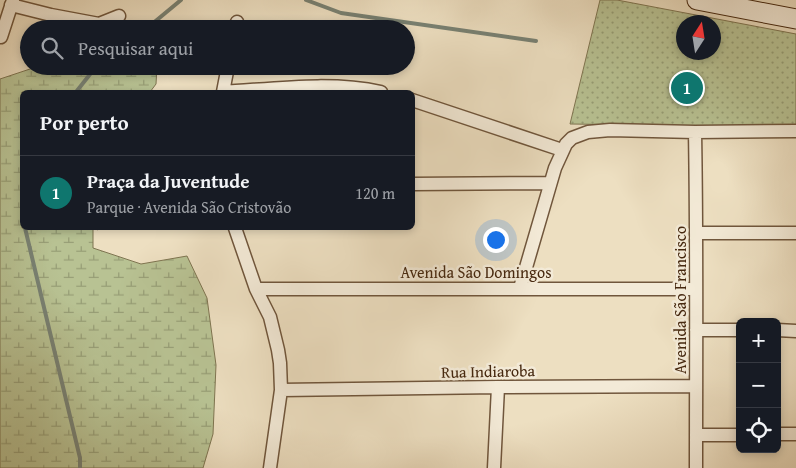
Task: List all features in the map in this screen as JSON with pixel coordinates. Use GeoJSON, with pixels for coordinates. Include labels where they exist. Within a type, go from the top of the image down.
{"type":"FeatureCollection","features":[{"type":"Feature","properties":{"kind":"street"},"geometry":{"type":"LineString","coordinates":[[697,0],[796,19]]}},
{"type":"Feature","properties":{"kind":"street"},"geometry":{"type":"LineString","coordinates":[[0,37],[12,2],[51,15],[78,20]]}},
{"type":"Feature","properties":{"kind":"street"},"geometry":{"type":"LineString","coordinates":[[109,20],[119,16]]}},
{"type":"Feature","properties":{"kind":"street"},"geometry":{"type":"LineString","coordinates":[[223,90],[226,75]]}},
{"type":"Feature","properties":{"kind":"street"},"geometry":{"type":"LineString","coordinates":[[251,90],[293,87],[360,90]]}},
{"type":"Feature","properties":{"kind":"street"},"geometry":{"type":"LineString","coordinates":[[415,101],[562,150]]}},
{"type":"Feature","properties":{"kind":"street"},"geometry":{"type":"LineString","coordinates":[[520,288],[550,183],[562,150],[572,138],[588,132],[610,130],[695,132],[796,131]]}},
{"type":"Feature","properties":{"kind":"street","name":"Avenida São Francisco"},"geometry":{"type":"LineString","coordinates":[[695,132],[697,233],[696,468]]}},
{"type":"Feature","properties":{"kind":"street"},"geometry":{"type":"LineString","coordinates":[[415,184],[550,183]]}},
{"type":"Feature","properties":{"kind":"street"},"geometry":{"type":"LineString","coordinates":[[235,230],[256,290],[270,316],[280,364],[281,390],[270,468]]}},
{"type":"Feature","properties":{"kind":"street"},"geometry":{"type":"LineString","coordinates":[[697,233],[796,233]]}},
{"type":"Feature","properties":{"kind":"street","name":"Avenida São Domingos"},"geometry":{"type":"LineString","coordinates":[[256,290],[696,289]]}},
{"type":"Feature","properties":{"kind":"street"},"geometry":{"type":"LineString","coordinates":[[696,330],[736,330]]}},
{"type":"Feature","properties":{"kind":"street"},"geometry":{"type":"LineString","coordinates":[[781,330],[796,331]]}},
{"type":"Feature","properties":{"kind":"street","name":"Rua Indiaroba"},"geometry":{"type":"LineString","coordinates":[[281,390],[696,386]]}},
{"type":"Feature","properties":{"kind":"street"},"geometry":{"type":"LineString","coordinates":[[494,468],[498,387]]}},
{"type":"Feature","properties":{"kind":"street"},"geometry":{"type":"LineString","coordinates":[[781,434],[796,434]]}},
{"type":"Feature","properties":{"kind":"street"},"geometry":{"type":"LineString","coordinates":[[696,435],[736,435]]}},
{"type":"Feature","properties":{"kind":"green space"},"geometry":{"type":"Polygon","coordinates":[[[600,0],[617,0],[696,15],[676,15],[676,60],[721,60],[721,20],[796,34],[796,127],[570,124],[600,0]]]}},
{"type":"Feature","properties":{"kind":"green space"},"geometry":{"type":"Polygon","coordinates":[[[20,72],[20,75],[156,75],[156,84],[152,90],[20,90],[20,230],[93,230],[93,248],[141,264],[187,256],[207,298],[216,365],[213,434],[203,468],[0,468],[0,79],[20,72]]]}},
{"type":"Feature","properties":{"kind":"waterway"},"geometry":{"type":"LineString","coordinates":[[157,20],[181,0]]}},
{"type":"Feature","properties":{"kind":"waterway"},"geometry":{"type":"LineString","coordinates":[[306,0],[341,13],[390,20]]}},
{"type":"Feature","properties":{"kind":"waterway"},"geometry":{"type":"LineString","coordinates":[[415,24],[536,41]]}},
{"type":"Feature","properties":{"kind":"waterway"},"geometry":{"type":"LineString","coordinates":[[78,90],[89,75]]}},
{"type":"Feature","properties":{"kind":"waterway"},"geometry":{"type":"LineString","coordinates":[[25,230],[80,458],[80,468]]}},
{"type":"Feature","properties":{"kind":"place","name":"Praça da Juventude"},"geometry":{"type":"Point","coordinates":[687,88]}}]}
